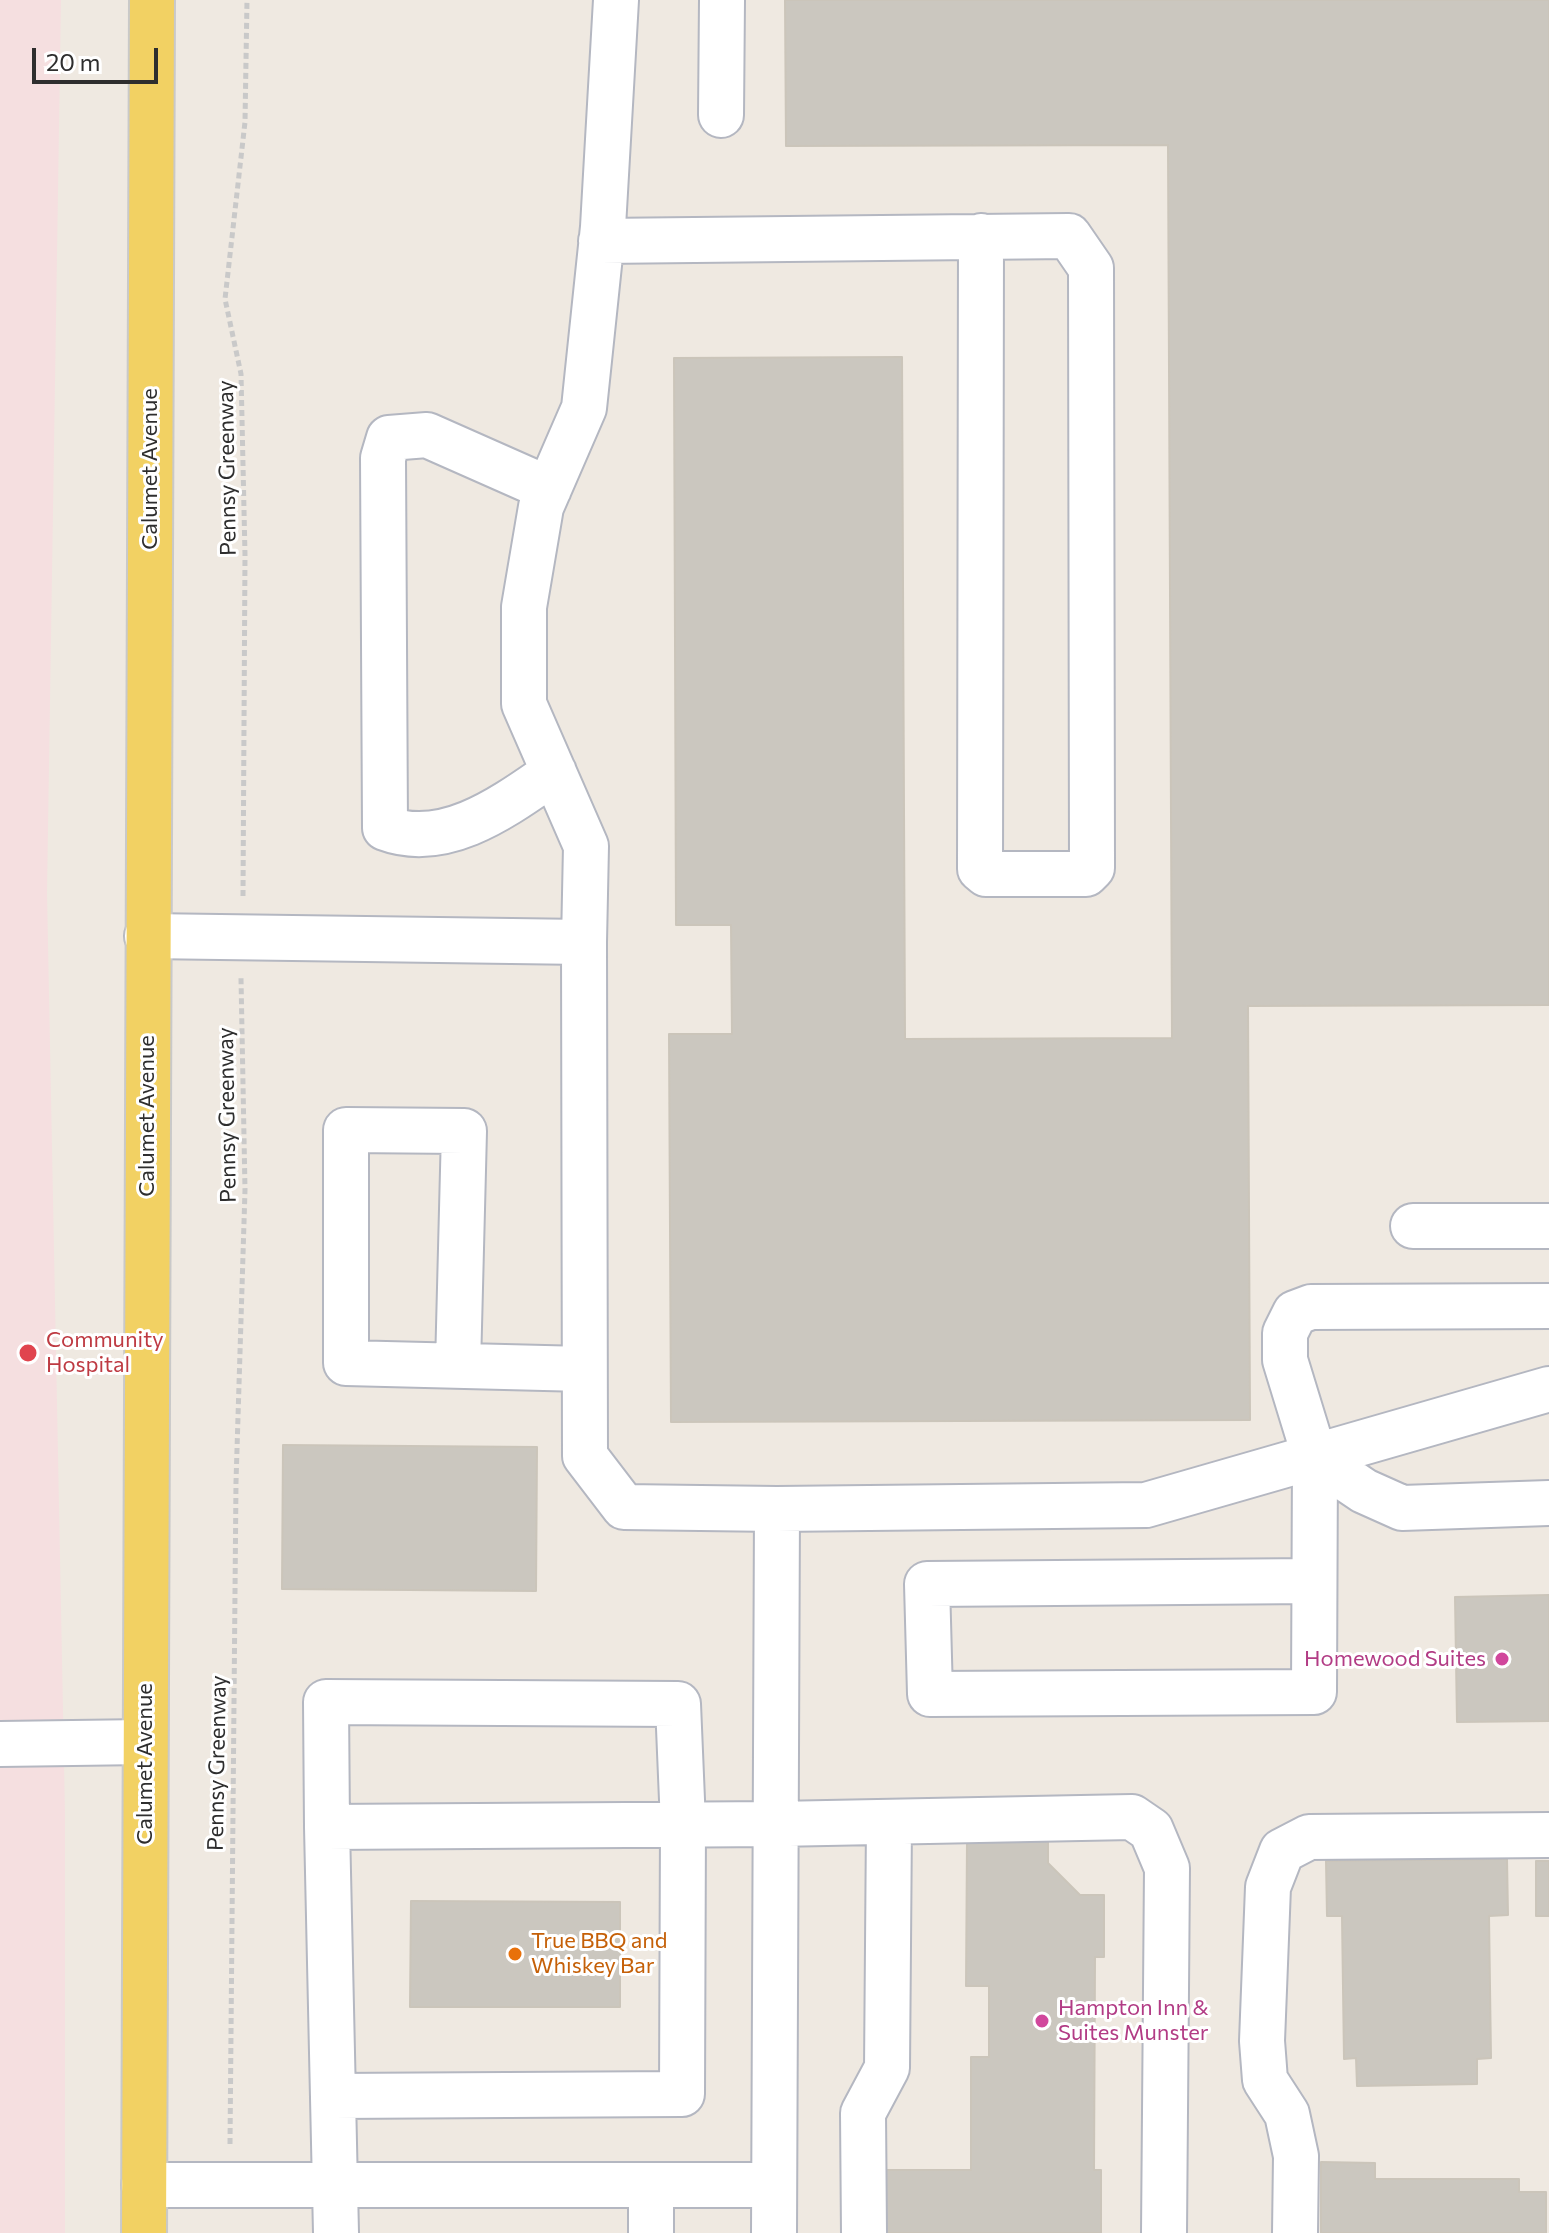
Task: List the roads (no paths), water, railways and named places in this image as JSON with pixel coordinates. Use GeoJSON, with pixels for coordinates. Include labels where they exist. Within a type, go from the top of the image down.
{"type":"FeatureCollection","features":[{"type":"Feature","properties":{"kind":"main road","name":"Calumet Avenue"},"geometry":{"type":"LineString","coordinates":[[144,2233],[152,0]]}},
{"type":"Feature","properties":{"kind":"street"},"geometry":{"type":"LineString","coordinates":[[616,0],[601,241],[584,408],[541,507],[524,607],[524,704],[586,846],[585,1456],[624,1507],[777,1509],[1146,1505],[1549,1389]]}},
{"type":"Feature","properties":{"kind":"street"},"geometry":{"type":"LineString","coordinates":[[721,115],[722,0]]}},
{"type":"Feature","properties":{"kind":"street"},"geometry":{"type":"LineString","coordinates":[[601,241],[981,236],[1069,236],[1091,268],[1092,868],[1086,874],[986,874],[980,869],[981,236]]}},
{"type":"Feature","properties":{"kind":"street"},"geometry":{"type":"LineString","coordinates":[[549,489],[427,435],[389,438],[383,458],[385,828],[401,834],[441,833],[496,812],[554,772]]}},
{"type":"Feature","properties":{"kind":"street"},"geometry":{"type":"LineString","coordinates":[[147,936],[584,942]]}},
{"type":"Feature","properties":{"kind":"street"},"geometry":{"type":"LineString","coordinates":[[458,1366],[464,1131],[346,1130],[346,1363],[458,1366],[584,1369]]}},
{"type":"Feature","properties":{"kind":"street"},"geometry":{"type":"LineString","coordinates":[[1413,1226],[1549,1226]]}},
{"type":"Feature","properties":{"kind":"street"},"geometry":{"type":"LineString","coordinates":[[1314,1581],[927,1584],[930,1694],[1314,1692],[1315,1458],[1285,1360],[1285,1333],[1295,1313],[1311,1307],[1549,1306]]}},
{"type":"Feature","properties":{"kind":"street"},"geometry":{"type":"LineString","coordinates":[[1315,1458],[1364,1491],[1402,1508],[1549,1503]]}},
{"type":"Feature","properties":{"kind":"street"},"geometry":{"type":"LineString","coordinates":[[774,2233],[777,1509]]}},
{"type":"Feature","properties":{"kind":"street"},"geometry":{"type":"LineString","coordinates":[[333,2096],[682,2094],[683,1824],[678,1704],[326,1702],[327,1827],[336,2233]]}},
{"type":"Feature","properties":{"kind":"street"},"geometry":{"type":"LineString","coordinates":[[0,1744],[145,1742]]}},
{"type":"Feature","properties":{"kind":"street"},"geometry":{"type":"LineString","coordinates":[[327,1827],[776,1824],[1132,1817],[1151,1830],[1167,1868],[1164,2233]]}},
{"type":"Feature","properties":{"kind":"street"},"geometry":{"type":"LineString","coordinates":[[864,2233],[863,2113],[887,2068],[889,1822]]}},
{"type":"Feature","properties":{"kind":"street"},"geometry":{"type":"LineString","coordinates":[[1295,2233],[1296,2156],[1287,2114],[1265,2080],[1262,2041],[1268,1887],[1282,1851],[1309,1837],[1549,1835]]}},
{"type":"Feature","properties":{"kind":"street"},"geometry":{"type":"LineString","coordinates":[[144,2185],[774,2185]]}},
{"type":"Feature","properties":{"kind":"street"},"geometry":{"type":"LineString","coordinates":[[651,2185],[651,2233]]}},
{"type":"Feature","properties":{"kind":"place","name":"Community Hospital"},"geometry":{"type":"Point","coordinates":[28,1353]}},
{"type":"Feature","properties":{"kind":"place","name":"Homewood Suites"},"geometry":{"type":"Point","coordinates":[1502,1659]}},
{"type":"Feature","properties":{"kind":"place","name":"True BBQ and Whiskey Bar"},"geometry":{"type":"Point","coordinates":[515,1954]}},
{"type":"Feature","properties":{"kind":"place","name":"Hampton Inn & Suites Munster"},"geometry":{"type":"Point","coordinates":[1042,2021]}}]}
